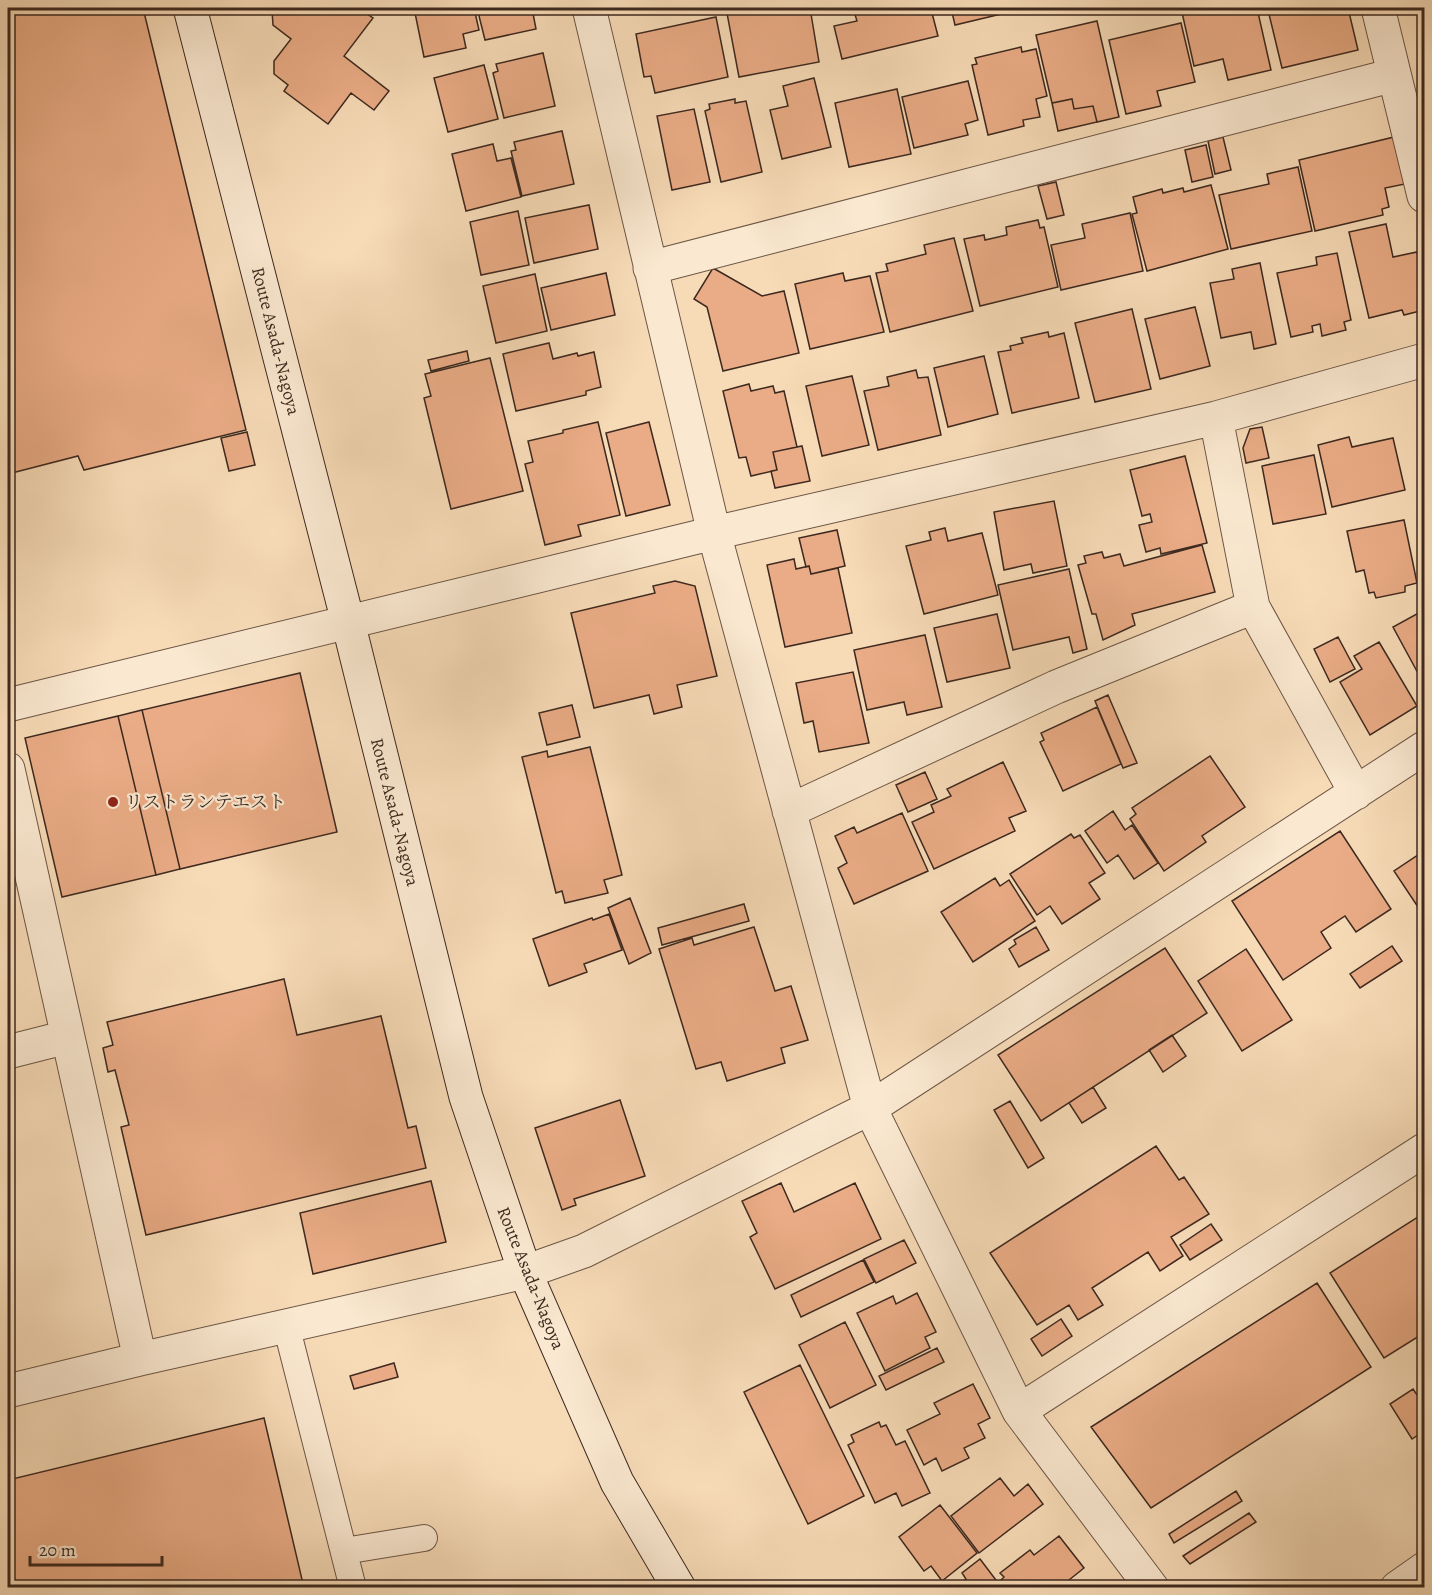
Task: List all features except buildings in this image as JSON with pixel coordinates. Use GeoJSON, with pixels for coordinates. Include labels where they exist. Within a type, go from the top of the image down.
{"type":"FeatureCollection","features":[{"type":"Feature","properties":{"kind":"street","name":"Route Asada-Nagoya"},"geometry":{"type":"LineString","coordinates":[[190,8],[348,622],[465,1097],[525,1272],[617,1482],[679,1587]]}},
{"type":"Feature","properties":{"kind":"street"},"geometry":{"type":"LineString","coordinates":[[589,8],[714,533],[870,1108],[1018,1411],[1152,1587]]}},
{"type":"Feature","properties":{"kind":"street"},"geometry":{"type":"LineString","coordinates":[[1378,8],[1425,196]]}},
{"type":"Feature","properties":{"kind":"street"},"geometry":{"type":"LineString","coordinates":[[650,268],[1394,75]]}},
{"type":"Feature","properties":{"kind":"street"},"geometry":{"type":"LineString","coordinates":[[8,705],[714,533],[1216,418],[1425,360]]}},
{"type":"Feature","properties":{"kind":"street"},"geometry":{"type":"LineString","coordinates":[[1216,418],[1253,606],[1356,793]]}},
{"type":"Feature","properties":{"kind":"street"},"geometry":{"type":"LineString","coordinates":[[789,811],[1056,687],[1253,606]]}},
{"type":"Feature","properties":{"kind":"street"},"geometry":{"type":"LineString","coordinates":[[8,1391],[286,1325],[525,1272],[584,1251],[870,1108],[1425,748]]}},
{"type":"Feature","properties":{"kind":"street"},"geometry":{"type":"LineString","coordinates":[[8,769],[140,1359]]}},
{"type":"Feature","properties":{"kind":"street"},"geometry":{"type":"LineString","coordinates":[[8,1052],[67,1037]]}},
{"type":"Feature","properties":{"kind":"street"},"geometry":{"type":"LineString","coordinates":[[1018,1411],[1425,1150]]}},
{"type":"Feature","properties":{"kind":"street"},"geometry":{"type":"LineString","coordinates":[[1397,1587],[1425,1569]]}},
{"type":"Feature","properties":{"kind":"lane"},"geometry":{"type":"LineString","coordinates":[[286,1325],[353,1587]]}},
{"type":"Feature","properties":{"kind":"lane"},"geometry":{"type":"LineString","coordinates":[[344,1551],[424,1538]]}},
{"type":"Feature","properties":{"kind":"place","name":"リストランテエスト"},"geometry":{"type":"Point","coordinates":[113,802]}}]}
